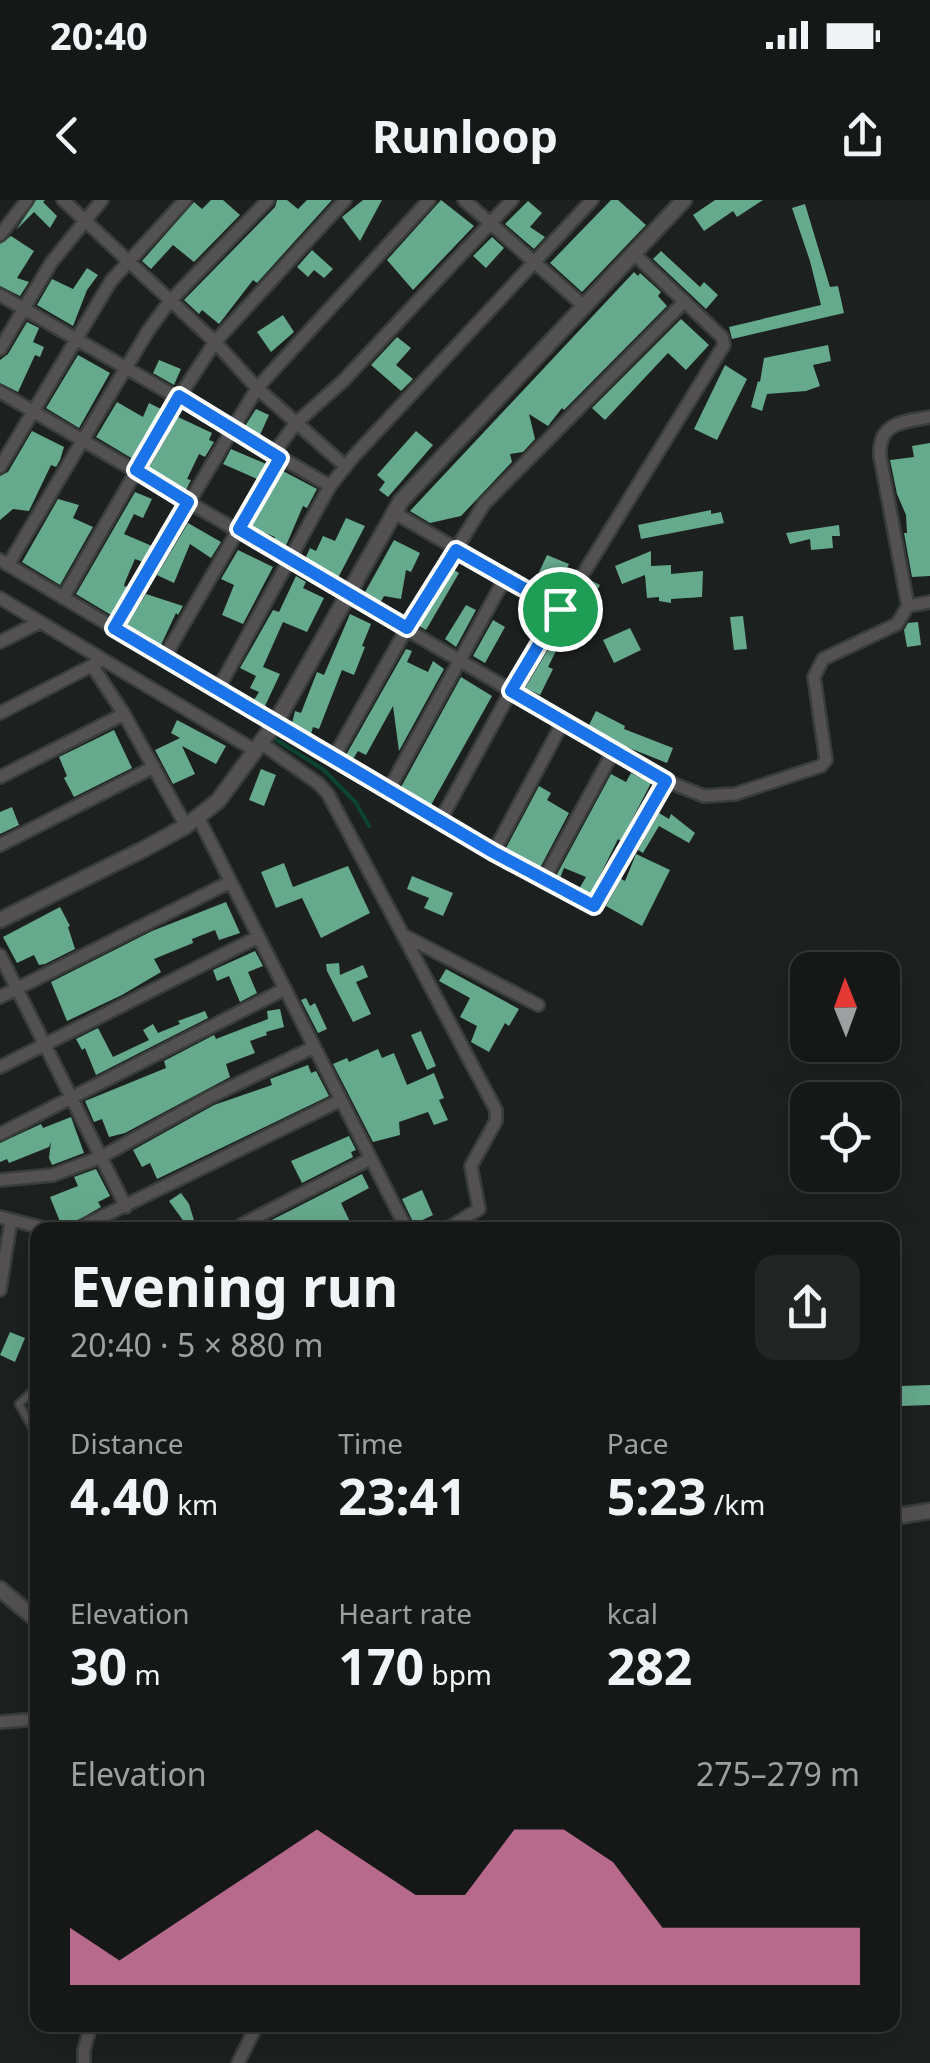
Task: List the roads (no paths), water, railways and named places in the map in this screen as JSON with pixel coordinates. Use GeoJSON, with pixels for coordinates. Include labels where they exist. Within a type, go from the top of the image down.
{"type":"FeatureCollection","features":[{"type":"Feature","properties":{"kind":"street"},"geometry":{"type":"LineString","coordinates":[[0,234],[27,200]]}},
{"type":"Feature","properties":{"kind":"street"},"geometry":{"type":"LineString","coordinates":[[63,200],[214,342],[257,388],[345,466]]}},
{"type":"Feature","properties":{"kind":"street"},"geometry":{"type":"LineString","coordinates":[[0,349],[22,307],[83,220],[102,200]]}},
{"type":"Feature","properties":{"kind":"street"},"geometry":{"type":"LineString","coordinates":[[0,467],[76,338],[127,262],[185,200]]}},
{"type":"Feature","properties":{"kind":"street"},"geometry":{"type":"LineString","coordinates":[[268,200],[169,302],[4,562],[493,852],[594,906],[666,781]]}},
{"type":"Feature","properties":{"kind":"street"},"geometry":{"type":"LineString","coordinates":[[63,598],[214,342],[346,200]]}},
{"type":"Feature","properties":{"kind":"street"},"geometry":{"type":"LineString","coordinates":[[114,628],[257,388],[429,200]]}},
{"type":"Feature","properties":{"kind":"street"},"geometry":{"type":"LineString","coordinates":[[464,200],[584,306]]}},
{"type":"Feature","properties":{"kind":"street"},"geometry":{"type":"LineString","coordinates":[[164,658],[296,422],[344,381],[512,200]]}},
{"type":"Feature","properties":{"kind":"street"},"geometry":{"type":"LineString","coordinates":[[217,691],[330,486],[345,466],[592,200]]}},
{"type":"Feature","properties":{"kind":"street"},"geometry":{"type":"LineString","coordinates":[[0,920],[192,822],[218,801],[276,722],[393,512],[684,200]]}},
{"type":"Feature","properties":{"kind":"street"},"geometry":{"type":"LineString","coordinates":[[441,819],[511,691],[724,345],[722,337],[633,253]]}},
{"type":"Feature","properties":{"kind":"street"},"geometry":{"type":"LineString","coordinates":[[0,294],[330,486]]}},
{"type":"Feature","properties":{"kind":"street"},"geometry":{"type":"LineString","coordinates":[[334,757],[407,628],[489,499],[684,302]]}},
{"type":"Feature","properties":{"kind":"street"},"geometry":{"type":"LineString","coordinates":[[0,392],[563,722],[666,781],[704,796],[770,785],[821,766],[827,754],[814,676],[817,668],[824,659],[898,624],[908,606],[879,446],[886,429],[894,424],[930,417]]}},
{"type":"Feature","properties":{"kind":"street"},"geometry":{"type":"LineString","coordinates":[[393,512],[560,609]]}},
{"type":"Feature","properties":{"kind":"street"},"geometry":{"type":"LineString","coordinates":[[389,789],[505,578]]}},
{"type":"Feature","properties":{"kind":"street"},"geometry":{"type":"LineString","coordinates":[[0,598],[97,663],[258,747],[319,784],[328,794],[497,1116],[471,1166],[479,1209],[458,1222]]}},
{"type":"Feature","properties":{"kind":"street"},"geometry":{"type":"LineString","coordinates":[[908,606],[930,602]]}},
{"type":"Feature","properties":{"kind":"street"},"geometry":{"type":"LineString","coordinates":[[0,642],[38,623]]}},
{"type":"Feature","properties":{"kind":"street"},"geometry":{"type":"LineString","coordinates":[[0,713],[97,663]]}},
{"type":"Feature","properties":{"kind":"street"},"geometry":{"type":"LineString","coordinates":[[97,663],[154,767],[230,882],[403,1222]]}},
{"type":"Feature","properties":{"kind":"street"},"geometry":{"type":"LineString","coordinates":[[0,777],[124,714]]}},
{"type":"Feature","properties":{"kind":"street"},"geometry":{"type":"LineString","coordinates":[[493,852],[563,722]]}},
{"type":"Feature","properties":{"kind":"street"},"geometry":{"type":"LineString","coordinates":[[543,881],[614,750]]}},
{"type":"Feature","properties":{"kind":"street"},"geometry":{"type":"LineString","coordinates":[[0,846],[154,767]]}},
{"type":"Feature","properties":{"kind":"street"},"geometry":{"type":"LineString","coordinates":[[0,997],[230,882]]}},
{"type":"Feature","properties":{"kind":"street"},"geometry":{"type":"LineString","coordinates":[[0,1067],[258,936]]}},
{"type":"Feature","properties":{"kind":"street"},"geometry":{"type":"LineString","coordinates":[[404,936],[538,1005]]}},
{"type":"Feature","properties":{"kind":"street"},"geometry":{"type":"LineString","coordinates":[[0,955],[126,1207]]}},
{"type":"Feature","properties":{"kind":"street"},"geometry":{"type":"LineString","coordinates":[[0,1134],[286,989]]}},
{"type":"Feature","properties":{"kind":"street"},"geometry":{"type":"LineString","coordinates":[[0,1180],[53,1175],[101,1156],[314,1047]]}},
{"type":"Feature","properties":{"kind":"street"},"geometry":{"type":"LineString","coordinates":[[93,1222],[341,1100]]}},
{"type":"Feature","properties":{"kind":"street"},"geometry":{"type":"LineString","coordinates":[[247,1222],[370,1160]]}},
{"type":"Feature","properties":{"kind":"street"},"geometry":{"type":"LineString","coordinates":[[0,1290],[6,1219]]}},
{"type":"Feature","properties":{"kind":"street"},"geometry":{"type":"LineString","coordinates":[[900,1516],[930,1511]]}},
{"type":"Feature","properties":{"kind":"street"},"geometry":{"type":"LineString","coordinates":[[0,1589],[30,1614]]}},
{"type":"Feature","properties":{"kind":"street"},"geometry":{"type":"LineString","coordinates":[[0,1722],[30,1720]]}},
{"type":"Feature","properties":{"kind":"street"},"geometry":{"type":"LineString","coordinates":[[84,2063],[89,2032]]}},
{"type":"Feature","properties":{"kind":"street"},"geometry":{"type":"LineString","coordinates":[[238,2063],[254,2032]]}},
{"type":"Feature","properties":{"kind":"lane"},"geometry":{"type":"LineString","coordinates":[[30,1394],[19,1404],[30,1423]]}},
{"type":"Feature","properties":{"kind":"waterway"},"geometry":{"type":"LineString","coordinates":[[153,657],[247,715]]}},
{"type":"Feature","properties":{"kind":"waterway"},"geometry":{"type":"LineString","coordinates":[[275,739],[324,770],[356,803],[369,826]]}}]}
